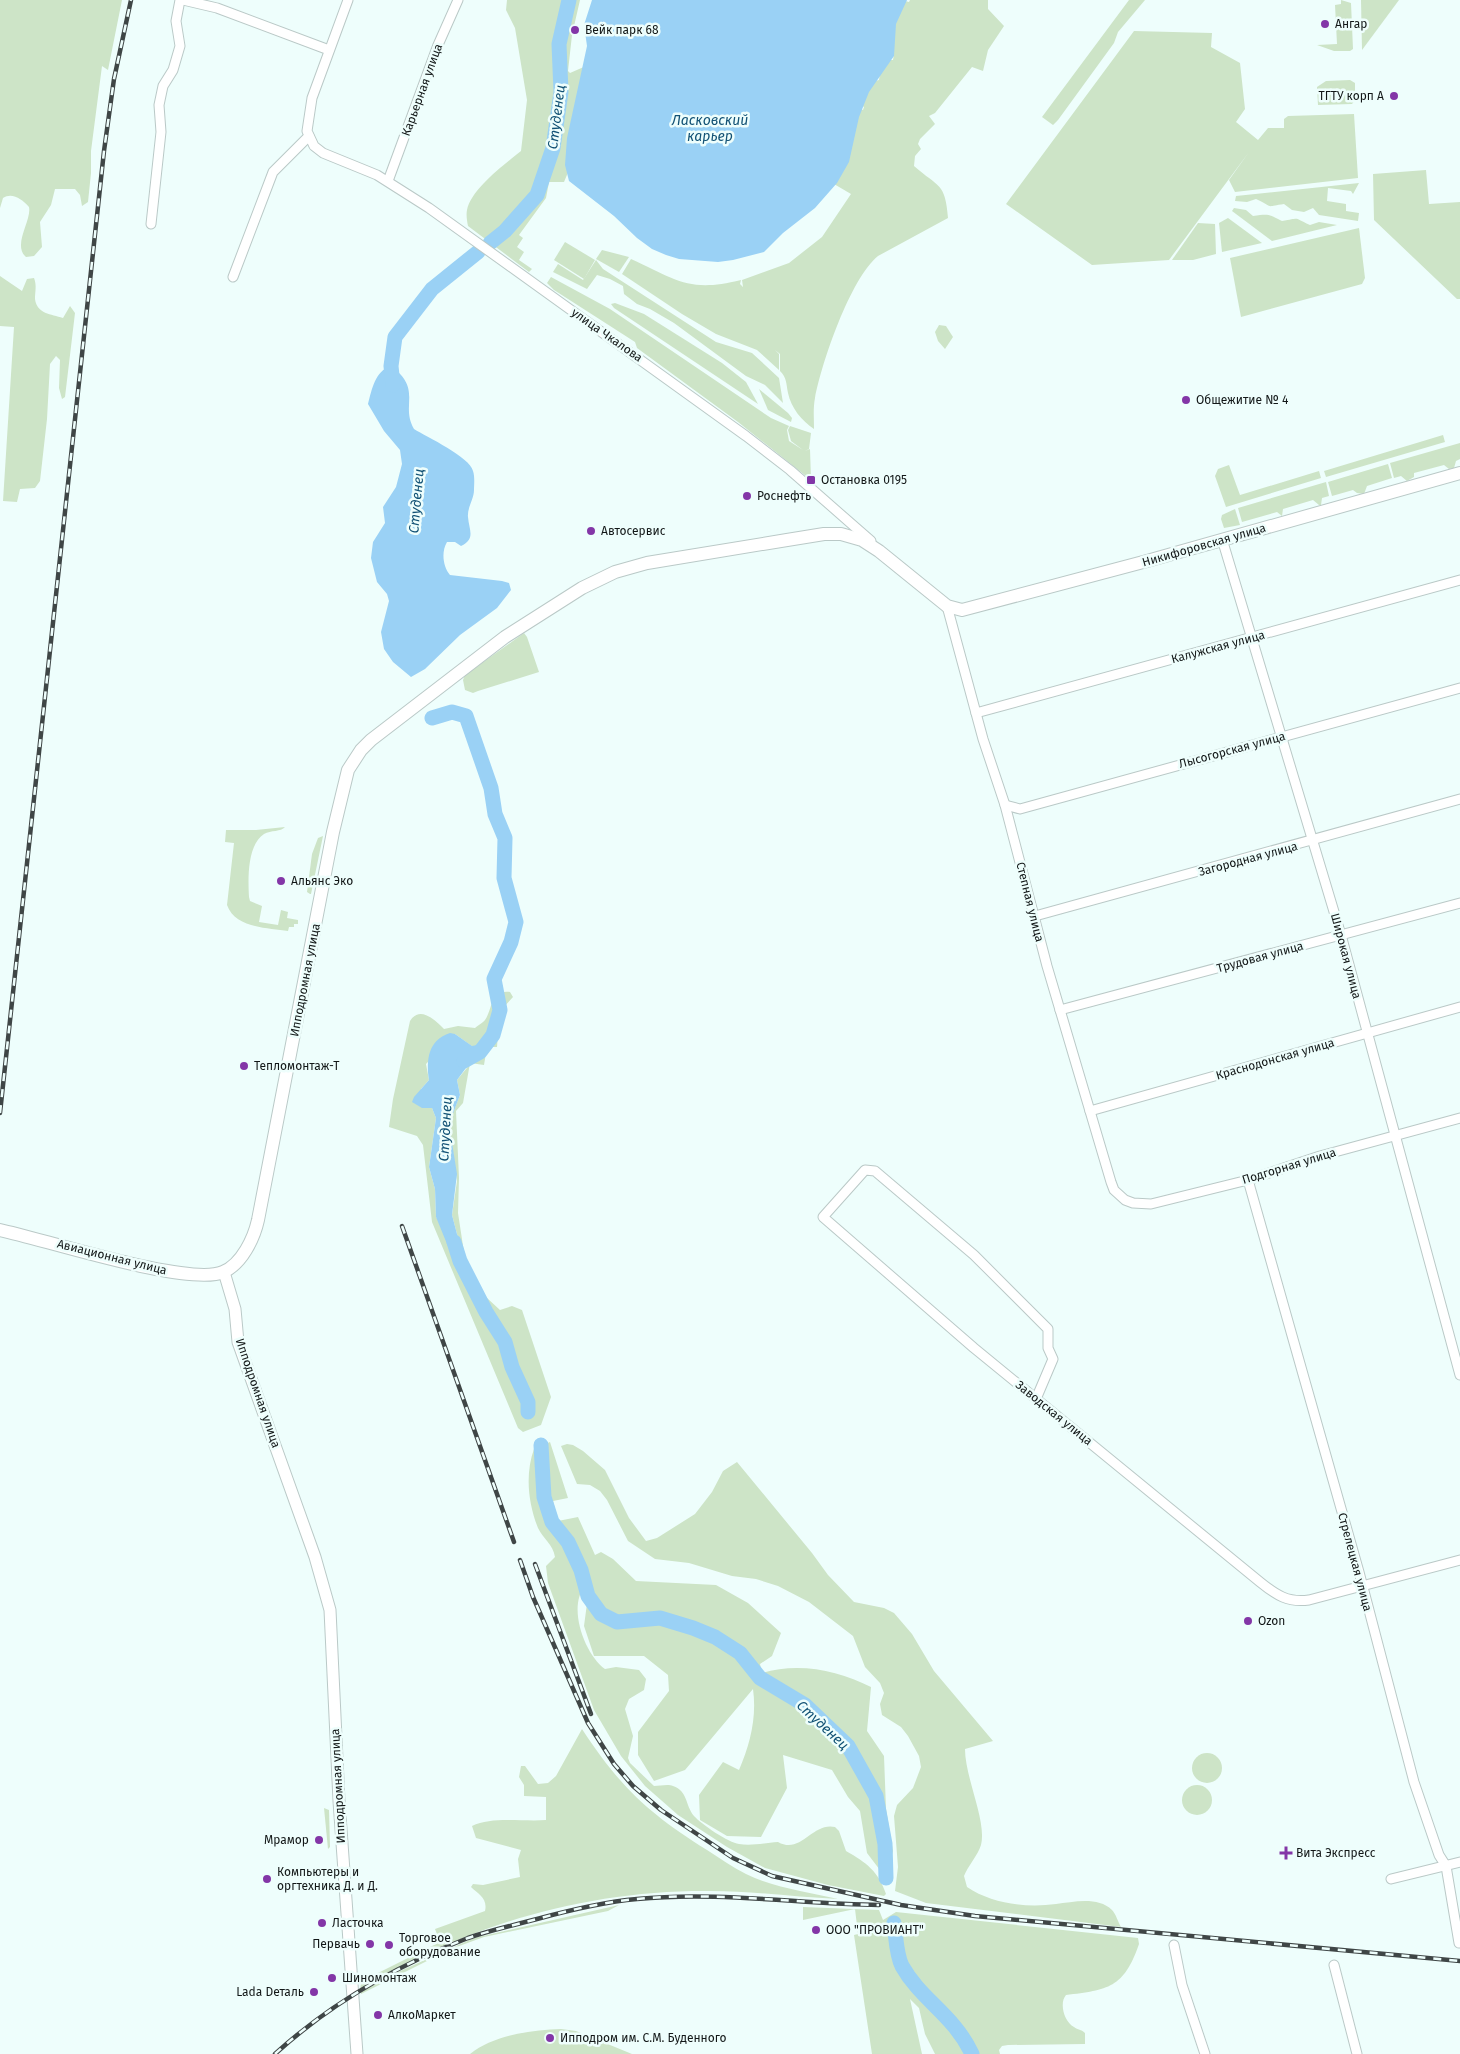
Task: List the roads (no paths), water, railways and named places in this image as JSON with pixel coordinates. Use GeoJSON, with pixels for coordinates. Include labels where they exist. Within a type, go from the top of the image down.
{"type":"FeatureCollection","features":[{"type":"Feature","properties":{"kind":"main road","name":"Никифоровская улица"},"geometry":{"type":"LineString","coordinates":[[947,606],[962,610],[969,609],[1460,473]]}},
{"type":"Feature","properties":{"kind":"main road","name":"Ипподромная улица"},"geometry":{"type":"LineString","coordinates":[[224,1272],[244,1253],[255,1232],[336,818],[348,770],[361,750],[505,637],[582,588],[615,572],[647,564],[824,534],[841,534],[854,537],[889,558],[947,606]]}},
{"type":"Feature","properties":{"kind":"main road","name":"Авиационная улица"},"geometry":{"type":"LineString","coordinates":[[0,1230],[155,1269],[197,1276],[224,1272]]}},
{"type":"Feature","properties":{"kind":"street"},"geometry":{"type":"LineString","coordinates":[[152,224],[161,132],[159,105],[163,86],[173,70],[180,46],[176,20],[181,0],[217,8],[329,50]]}},
{"type":"Feature","properties":{"kind":"street"},"geometry":{"type":"LineString","coordinates":[[233,277],[273,172],[309,136],[308,111],[348,0]]}},
{"type":"Feature","properties":{"kind":"street","name":"Карьерная улица"},"geometry":{"type":"LineString","coordinates":[[388,181],[438,45],[458,0]]}},
{"type":"Feature","properties":{"kind":"street","name":"улица Чкалова"},"geometry":{"type":"LineString","coordinates":[[309,136],[314,146],[323,153],[388,181],[429,208],[746,436],[790,470],[889,558]]}},
{"type":"Feature","properties":{"kind":"street","name":"Широкая улица"},"geometry":{"type":"LineString","coordinates":[[1222,539],[1341,935],[1366,1034],[1460,1375]]}},
{"type":"Feature","properties":{"kind":"street","name":"Калужская улица"},"geometry":{"type":"LineString","coordinates":[[976,713],[1460,580]]}},
{"type":"Feature","properties":{"kind":"street","name":"Степная улица"},"geometry":{"type":"LineString","coordinates":[[947,606],[976,713],[1005,804],[1060,1010],[1111,1182],[1119,1195]]}},
{"type":"Feature","properties":{"kind":"street","name":"Лысогорская улица"},"geometry":{"type":"LineString","coordinates":[[1005,804],[1020,808],[1460,688]]}},
{"type":"Feature","properties":{"kind":"street","name":"Загородная улица"},"geometry":{"type":"LineString","coordinates":[[1035,916],[1460,799]]}},
{"type":"Feature","properties":{"kind":"street","name":"Трудовая улица"},"geometry":{"type":"LineString","coordinates":[[1060,1010],[1460,903]]}},
{"type":"Feature","properties":{"kind":"street","name":"Краснодонская улица"},"geometry":{"type":"LineString","coordinates":[[1090,1111],[1460,1007]]}},
{"type":"Feature","properties":{"kind":"street","name":"Подгорная улица"},"geometry":{"type":"LineString","coordinates":[[1119,1195],[1133,1203],[1151,1204],[1248,1180],[1395,1135],[1460,1118]]}},
{"type":"Feature","properties":{"kind":"street","name":"Заводская улица"},"geometry":{"type":"LineString","coordinates":[[1036,1399],[1054,1360],[1048,1348],[1048,1330],[980,1261],[941,1226],[875,1171],[865,1170],[823,1217],[1036,1399],[1269,1590],[1290,1601],[1315,1599],[1363,1586]]}},
{"type":"Feature","properties":{"kind":"street","name":"Стрелецкая улица"},"geometry":{"type":"LineString","coordinates":[[1248,1180],[1363,1586],[1414,1782],[1438,1855],[1446,1866],[1460,1943]]}},
{"type":"Feature","properties":{"kind":"street","name":"Ипподромная улица"},"geometry":{"type":"LineString","coordinates":[[224,1272],[236,1309],[238,1342],[316,1557],[330,1610],[339,1801],[357,2054]]}},
{"type":"Feature","properties":{"kind":"street"},"geometry":{"type":"LineString","coordinates":[[1363,1586],[1460,1560]]}},
{"type":"Feature","properties":{"kind":"street"},"geometry":{"type":"LineString","coordinates":[[1391,1879],[1460,1862]]}},
{"type":"Feature","properties":{"kind":"street"},"geometry":{"type":"LineString","coordinates":[[1174,1945],[1182,1985],[1205,2054]]}},
{"type":"Feature","properties":{"kind":"street"},"geometry":{"type":"LineString","coordinates":[[1334,1965],[1357,2054]]}},
{"type":"Feature","properties":{"kind":"water","name":"Ласковский карьер"},"geometry":{"type":"Polygon","coordinates":[[[592,0],[907,0],[896,24],[894,56],[869,92],[859,117],[849,162],[837,183],[815,208],[783,233],[764,252],[718,262],[679,259],[652,249],[569,181],[565,165],[567,138],[587,46],[584,25],[592,0]]]}},
{"type":"Feature","properties":{"kind":"water"},"geometry":{"type":"Polygon","coordinates":[[[391,366],[401,375],[409,390],[410,420],[414,429],[456,454],[473,471],[474,493],[468,514],[471,534],[469,540],[461,546],[455,542],[447,542],[443,555],[444,564],[448,572],[450,575],[509,583],[511,590],[497,608],[460,635],[425,669],[411,677],[393,662],[384,649],[381,632],[389,601],[387,594],[377,582],[371,558],[373,542],[385,523],[383,507],[396,487],[402,464],[400,450],[384,431],[368,404],[378,376],[391,366]]]}},
{"type":"Feature","properties":{"kind":"water"},"geometry":{"type":"Polygon","coordinates":[[[450,1033],[455,1034],[472,1046],[477,1045],[481,1048],[457,1080],[460,1095],[449,1124],[457,1174],[452,1215],[462,1253],[460,1261],[447,1244],[436,1217],[435,1189],[429,1167],[436,1118],[432,1108],[422,1108],[412,1102],[429,1080],[428,1065],[433,1046],[437,1040],[450,1033]]]}},
{"type":"Feature","properties":{"kind":"waterway","name":"Студенец"},"geometry":{"type":"LineString","coordinates":[[490,243],[505,231],[537,195],[553,148],[561,92],[559,44],[569,0]]}},
{"type":"Feature","properties":{"kind":"waterway","name":"Студенец"},"geometry":{"type":"LineString","coordinates":[[393,385],[391,366],[395,337],[432,289],[478,252]]}},
{"type":"Feature","properties":{"kind":"waterway","name":"Студенец"},"geometry":{"type":"LineString","coordinates":[[432,718],[452,712],[466,716],[491,788],[495,814],[505,838],[504,878],[516,922],[511,942],[494,979],[500,1010],[493,1035],[480,1052],[464,1061]]}},
{"type":"Feature","properties":{"kind":"waterway","name":"Студенец"},"geometry":{"type":"LineString","coordinates":[[454,1242],[460,1261],[486,1312],[505,1342],[512,1367],[528,1402],[528,1412]]}},
{"type":"Feature","properties":{"kind":"waterway","name":"Студенец"},"geometry":{"type":"LineString","coordinates":[[541,1445],[544,1497],[552,1522],[568,1542],[581,1570],[588,1596],[601,1614],[617,1622],[660,1618],[715,1637],[740,1653],[760,1678],[805,1705],[848,1746],[876,1796],[885,1844],[886,1878]]}},
{"type":"Feature","properties":{"kind":"waterway","name":"Студенец"},"geometry":{"type":"LineString","coordinates":[[894,1923],[897,1951],[902,1966],[918,1989],[947,2018],[965,2040],[972,2054]]}},
{"type":"Feature","properties":{"kind":"railway"},"geometry":{"type":"LineString","coordinates":[[0,1113],[104,151],[114,79],[131,0]]}},
{"type":"Feature","properties":{"kind":"railway"},"geometry":{"type":"LineString","coordinates":[[402,1226],[514,1542]]}},
{"type":"Feature","properties":{"kind":"railway"},"geometry":{"type":"LineString","coordinates":[[520,1560],[533,1597],[588,1723],[614,1764],[633,1786],[661,1810],[733,1858],[772,1876],[901,1905],[975,1916],[1460,1961]]}},
{"type":"Feature","properties":{"kind":"railway"},"geometry":{"type":"LineString","coordinates":[[535,1564],[591,1714]]}},
{"type":"Feature","properties":{"kind":"railway"},"geometry":{"type":"LineString","coordinates":[[275,2054],[296,2035],[342,2002],[416,1960],[477,1935],[562,1912],[637,1899],[698,1896],[879,1905]]}},
{"type":"Feature","properties":{"kind":"place","name":"Ангар"},"geometry":{"type":"Point","coordinates":[1325,24]}},
{"type":"Feature","properties":{"kind":"place","name":"Вейк парк 68"},"geometry":{"type":"Point","coordinates":[575,30]}},
{"type":"Feature","properties":{"kind":"place","name":"ТГТУ корп А"},"geometry":{"type":"Point","coordinates":[1394,96]}},
{"type":"Feature","properties":{"kind":"place","name":"Общежитие № 4"},"geometry":{"type":"Point","coordinates":[1186,400]}},
{"type":"Feature","properties":{"kind":"place","name":"Остановка 0195"},"geometry":{"type":"Point","coordinates":[811,480]}},
{"type":"Feature","properties":{"kind":"place","name":"Роснефть"},"geometry":{"type":"Point","coordinates":[747,496]}},
{"type":"Feature","properties":{"kind":"place","name":"Автосервис"},"geometry":{"type":"Point","coordinates":[591,531]}},
{"type":"Feature","properties":{"kind":"place","name":"Альянс Эко"},"geometry":{"type":"Point","coordinates":[281,881]}},
{"type":"Feature","properties":{"kind":"place","name":"Тепломонтаж-Т"},"geometry":{"type":"Point","coordinates":[244,1066]}},
{"type":"Feature","properties":{"kind":"place","name":"Ozon"},"geometry":{"type":"Point","coordinates":[1248,1621]}},
{"type":"Feature","properties":{"kind":"place","name":"Мрамор"},"geometry":{"type":"Point","coordinates":[319,1840]}},
{"type":"Feature","properties":{"kind":"place","name":"Вита Экспресс"},"geometry":{"type":"Point","coordinates":[1286,1853]}},
{"type":"Feature","properties":{"kind":"place","name":"Компьютеры и оргтехника Д. и Д."},"geometry":{"type":"Point","coordinates":[267,1879]}},
{"type":"Feature","properties":{"kind":"place","name":"Ласточка"},"geometry":{"type":"Point","coordinates":[322,1923]}},
{"type":"Feature","properties":{"kind":"place","name":"ООО \"ПРОВИАНТ\""},"geometry":{"type":"Point","coordinates":[816,1930]}},
{"type":"Feature","properties":{"kind":"place","name":"Первачь"},"geometry":{"type":"Point","coordinates":[370,1944]}},
{"type":"Feature","properties":{"kind":"place","name":"Торговое оборудование"},"geometry":{"type":"Point","coordinates":[389,1945]}},
{"type":"Feature","properties":{"kind":"place","name":"Шиномонтаж"},"geometry":{"type":"Point","coordinates":[332,1978]}},
{"type":"Feature","properties":{"kind":"place","name":"Lada Dеталь"},"geometry":{"type":"Point","coordinates":[314,1992]}},
{"type":"Feature","properties":{"kind":"place","name":"АлкоМаркет"},"geometry":{"type":"Point","coordinates":[378,2015]}},
{"type":"Feature","properties":{"kind":"place","name":"Ипподром им. С.М. Буденного"},"geometry":{"type":"Point","coordinates":[550,2038]}}]}
